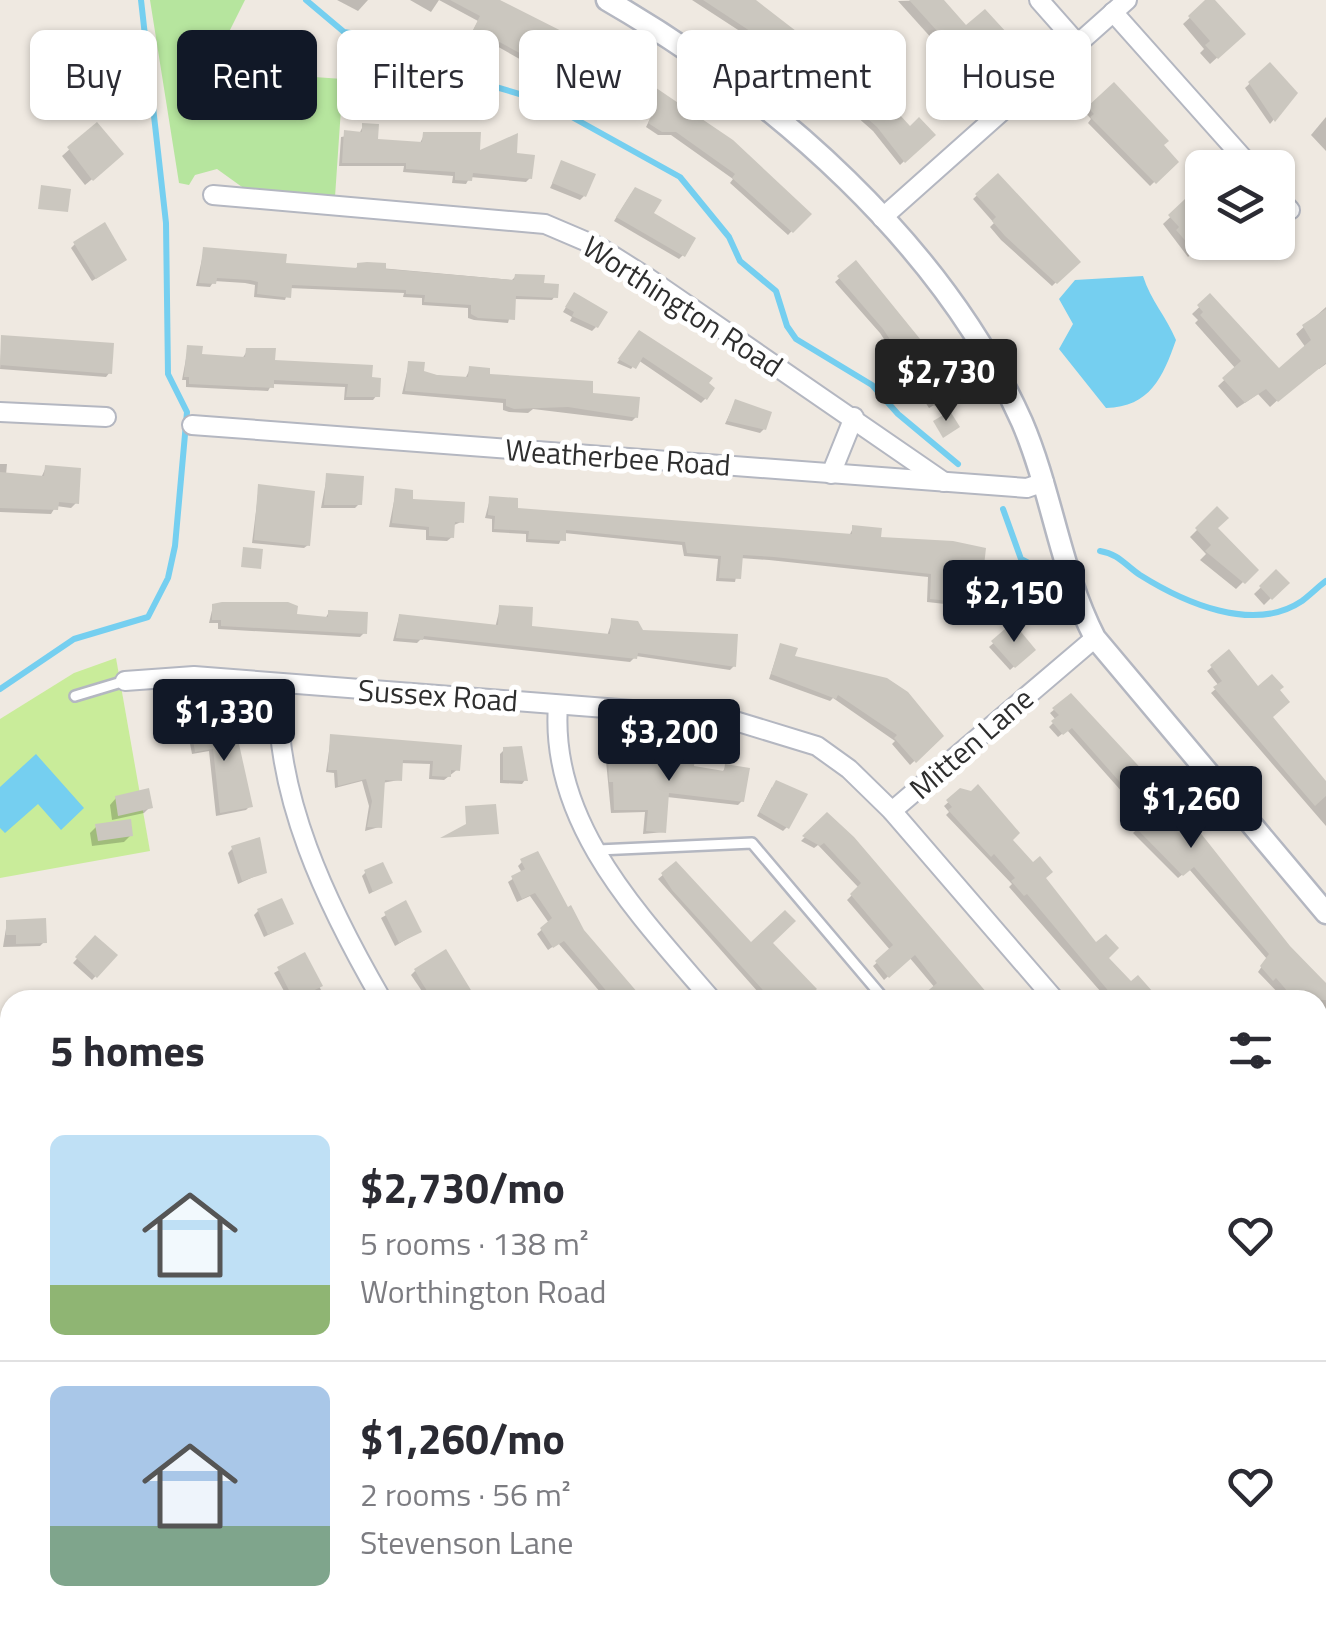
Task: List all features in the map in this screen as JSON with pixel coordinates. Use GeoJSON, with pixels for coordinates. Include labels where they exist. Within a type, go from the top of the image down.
{"type":"FeatureCollection","features":[{"type":"Feature","properties":{"kind":"street"},"geometry":{"type":"LineString","coordinates":[[607,0],[674,40],[768,109],[882,218],[947,300],[1001,382],[1044,482],[1073,585],[1096,638],[1326,912]]}},
{"type":"Feature","properties":{"kind":"street"},"geometry":{"type":"LineString","coordinates":[[1039,0],[1066,30]]}},
{"type":"Feature","properties":{"kind":"street"},"geometry":{"type":"LineString","coordinates":[[1091,31],[1120,6],[1237,150]]}},
{"type":"Feature","properties":{"kind":"street"},"geometry":{"type":"LineString","coordinates":[[882,218],[991,120]]}},
{"type":"Feature","properties":{"kind":"street","name":"Worthington Road"},"geometry":{"type":"LineString","coordinates":[[213,196],[546,224],[615,257],[944,482]]}},
{"type":"Feature","properties":{"kind":"street"},"geometry":{"type":"LineString","coordinates":[[0,412],[106,417]]}},
{"type":"Feature","properties":{"kind":"street"},"geometry":{"type":"LineString","coordinates":[[830,474],[854,417]]}},
{"type":"Feature","properties":{"kind":"street","name":"Weatherbee Road"},"geometry":{"type":"LineString","coordinates":[[192,425],[1027,488],[1044,482]]}},
{"type":"Feature","properties":{"kind":"street","name":"Mitten Lane"},"geometry":{"type":"LineString","coordinates":[[892,811],[1096,638]]}},
{"type":"Feature","properties":{"kind":"street","name":"Sussex Road"},"geometry":{"type":"LineString","coordinates":[[125,681],[194,676],[722,717],[778,731],[817,746],[871,788],[1045,990]]}},
{"type":"Feature","properties":{"kind":"street"},"geometry":{"type":"LineString","coordinates":[[279,683],[277,706],[302,831],[324,888],[377,990]]}},
{"type":"Feature","properties":{"kind":"street"},"geometry":{"type":"LineString","coordinates":[[558,704],[564,776],[595,850],[642,919],[703,990]]}},
{"type":"Feature","properties":{"kind":"lane"},"geometry":{"type":"LineString","coordinates":[[75,696],[125,681]]}},
{"type":"Feature","properties":{"kind":"lane"},"geometry":{"type":"LineString","coordinates":[[595,850],[752,843],[877,990]]}},
{"type":"Feature","properties":{"kind":"green space"},"geometry":{"type":"Polygon","coordinates":[[[150,0],[245,0],[230,30],[177,30],[177,120],[317,120],[317,77],[337,79],[337,120],[340,120],[335,197],[249,192],[217,169],[195,175],[189,185],[179,183],[150,0]]]}},
{"type":"Feature","properties":{"kind":"green space"},"geometry":{"type":"Polygon","coordinates":[[[116,658],[150,851],[0,878],[0,719],[74,673],[116,658]]]}},
{"type":"Feature","properties":{"kind":"water"},"geometry":{"type":"Polygon","coordinates":[[[1143,276],[1176,340],[1153,388],[1134,402],[1106,408],[1059,349],[1073,324],[1059,299],[1075,280],[1143,276]]]}},
{"type":"Feature","properties":{"kind":"water"},"geometry":{"type":"Polygon","coordinates":[[[36,754],[84,808],[61,830],[38,804],[5,833],[0,828],[0,787],[36,754]]]}},
{"type":"Feature","properties":{"kind":"building"},"geometry":{"type":"Polygon","coordinates":[[[450,0],[500,0],[559,30],[519,30],[519,53],[499,42],[499,30],[473,30],[480,16],[450,0]]]}},
{"type":"Feature","properties":{"kind":"building"},"geometry":{"type":"Polygon","coordinates":[[[703,0],[756,0],[795,30],[748,30],[703,0]]]}},
{"type":"Feature","properties":{"kind":"building"},"geometry":{"type":"Polygon","coordinates":[[[909,0],[944,0],[966,25],[985,9],[1004,30],[936,30],[909,0]]]}},
{"type":"Feature","properties":{"kind":"building"},"geometry":{"type":"Polygon","coordinates":[[[1205,0],[1215,0],[1246,34],[1218,59],[1205,45],[1210,41],[1188,16],[1205,0]]]}},
{"type":"Feature","properties":{"kind":"building"},"geometry":{"type":"Polygon","coordinates":[[[1270,62],[1298,93],[1275,122],[1248,82],[1270,62]]]}},
{"type":"Feature","properties":{"kind":"building"},"geometry":{"type":"Polygon","coordinates":[[[1114,82],[1169,141],[1164,145],[1179,162],[1156,184],[1091,118],[1091,103],[1114,82]]]}},
{"type":"Feature","properties":{"kind":"building"},"geometry":{"type":"Polygon","coordinates":[[[657,89],[677,102],[677,120],[703,120],[733,140],[812,214],[793,233],[732,178],[735,174],[676,132],[662,132],[648,123],[657,120],[657,89]]]}},
{"type":"Feature","properties":{"kind":"building"},"geometry":{"type":"Polygon","coordinates":[[[919,117],[936,135],[905,163],[869,120],[905,120],[910,126],[919,117]]]}},
{"type":"Feature","properties":{"kind":"building"},"geometry":{"type":"Polygon","coordinates":[[[97,122],[124,154],[93,181],[67,147],[97,122]]]}},
{"type":"Feature","properties":{"kind":"building"},"geometry":{"type":"Polygon","coordinates":[[[362,123],[379,124],[378,139],[422,142],[423,132],[481,132],[480,150],[518,133],[517,153],[535,155],[532,179],[473,173],[472,181],[455,180],[455,172],[406,169],[406,163],[342,163],[344,130],[362,132],[362,123]]]}},
{"type":"Feature","properties":{"kind":"building"},"geometry":{"type":"Polygon","coordinates":[[[561,160],[596,174],[586,197],[552,183],[561,160]]]}},
{"type":"Feature","properties":{"kind":"building"},"geometry":{"type":"Polygon","coordinates":[[[998,173],[1081,262],[1057,284],[1005,236],[992,221],[996,217],[975,194],[998,173]]]}},
{"type":"Feature","properties":{"kind":"building"},"geometry":{"type":"Polygon","coordinates":[[[41,185],[71,189],[68,212],[38,209],[41,185]]]}},
{"type":"Feature","properties":{"kind":"building"},"geometry":{"type":"Polygon","coordinates":[[[635,187],[662,200],[654,213],[696,238],[685,257],[616,217],[635,187]]]}},
{"type":"Feature","properties":{"kind":"building"},"geometry":{"type":"Polygon","coordinates":[[[1185,199],[1185,240],[1176,230],[1179,227],[1168,215],[1185,199]]]}},
{"type":"Feature","properties":{"kind":"building"},"geometry":{"type":"Polygon","coordinates":[[[105,222],[127,260],[96,279],[73,242],[105,222]]]}},
{"type":"Feature","properties":{"kind":"building"},"geometry":{"type":"Polygon","coordinates":[[[203,247],[287,254],[286,263],[357,268],[357,263],[386,263],[386,269],[514,280],[515,274],[545,275],[544,283],[559,284],[558,298],[516,296],[515,320],[478,318],[471,314],[471,305],[424,302],[425,295],[406,294],[406,290],[292,285],[291,298],[257,294],[258,282],[250,280],[217,278],[216,284],[199,283],[203,247]]]}},
{"type":"Feature","properties":{"kind":"building"},"geometry":{"type":"Polygon","coordinates":[[[856,260],[933,355],[955,393],[934,406],[883,329],[837,276],[856,260]]]}},
{"type":"Feature","properties":{"kind":"building"},"geometry":{"type":"Polygon","coordinates":[[[574,292],[608,312],[598,328],[572,316],[574,312],[565,307],[574,292]]]}},
{"type":"Feature","properties":{"kind":"building"},"geometry":{"type":"Polygon","coordinates":[[[1210,293],[1279,368],[1311,340],[1302,325],[1326,309],[1326,363],[1278,402],[1266,389],[1245,403],[1222,378],[1241,361],[1200,315],[1203,312],[1197,305],[1210,293]]]}},
{"type":"Feature","properties":{"kind":"building"},"geometry":{"type":"Polygon","coordinates":[[[639,330],[713,378],[709,383],[715,388],[707,400],[643,357],[636,369],[618,359],[639,330]]]}},
{"type":"Feature","properties":{"kind":"building"},"geometry":{"type":"Polygon","coordinates":[[[1,335],[114,343],[112,374],[0,365],[1,335]]]}},
{"type":"Feature","properties":{"kind":"building"},"geometry":{"type":"Polygon","coordinates":[[[187,345],[203,346],[202,354],[245,357],[246,348],[276,348],[275,360],[373,365],[372,377],[381,378],[380,397],[346,397],[348,384],[274,380],[274,388],[189,384],[189,377],[184,377],[187,345]]]}},
{"type":"Feature","properties":{"kind":"building"},"geometry":{"type":"Polygon","coordinates":[[[408,361],[425,362],[424,371],[437,375],[468,377],[469,366],[490,368],[490,374],[593,381],[593,393],[640,397],[638,418],[568,407],[514,409],[506,406],[506,399],[405,391],[408,361]]]}},
{"type":"Feature","properties":{"kind":"building"},"geometry":{"type":"Polygon","coordinates":[[[735,399],[772,412],[766,430],[727,421],[735,399]]]}},
{"type":"Feature","properties":{"kind":"building"},"geometry":{"type":"Polygon","coordinates":[[[950,411],[960,427],[943,438],[933,421],[950,411]]]}},
{"type":"Feature","properties":{"kind":"building"},"geometry":{"type":"Polygon","coordinates":[[[45,465],[81,468],[79,504],[59,502],[58,510],[0,508],[0,472],[44,476],[45,465]]]}},
{"type":"Feature","properties":{"kind":"building"},"geometry":{"type":"Polygon","coordinates":[[[326,473],[364,476],[362,505],[324,505],[326,473]]]}},
{"type":"Feature","properties":{"kind":"building"},"geometry":{"type":"Polygon","coordinates":[[[258,484],[315,491],[310,546],[254,540],[258,484]]]}},
{"type":"Feature","properties":{"kind":"building"},"geometry":{"type":"Polygon","coordinates":[[[395,488],[413,490],[413,499],[465,502],[464,523],[455,522],[454,538],[429,536],[429,527],[392,523],[395,488]]]}},
{"type":"Feature","properties":{"kind":"building"},"geometry":{"type":"Polygon","coordinates":[[[489,496],[518,498],[518,508],[852,534],[852,525],[882,528],[881,537],[953,541],[986,548],[984,566],[978,565],[976,580],[972,579],[969,603],[930,599],[931,574],[774,557],[743,555],[741,579],[719,578],[721,556],[687,553],[685,542],[566,530],[566,541],[528,539],[529,531],[494,529],[495,516],[488,515],[489,496]]]}},
{"type":"Feature","properties":{"kind":"building"},"geometry":{"type":"Polygon","coordinates":[[[1217,506],[1229,518],[1218,528],[1259,570],[1245,584],[1205,551],[1211,545],[1195,528],[1217,506]]]}},
{"type":"Feature","properties":{"kind":"building"},"geometry":{"type":"Polygon","coordinates":[[[243,547],[263,549],[261,569],[241,567],[243,547]]]}},
{"type":"Feature","properties":{"kind":"building"},"geometry":{"type":"Polygon","coordinates":[[[1276,569],[1290,583],[1272,600],[1259,586],[1276,569]]]}},
{"type":"Feature","properties":{"kind":"building"},"geometry":{"type":"Polygon","coordinates":[[[288,602],[298,606],[297,614],[328,617],[328,610],[368,612],[367,634],[221,626],[221,620],[212,620],[212,604],[288,602]]]}},
{"type":"Feature","properties":{"kind":"building"},"geometry":{"type":"Polygon","coordinates":[[[499,605],[533,607],[532,626],[610,634],[611,618],[638,621],[643,630],[738,634],[736,667],[638,653],[637,659],[424,636],[423,640],[396,638],[399,614],[498,625],[499,605]]]}},
{"type":"Feature","properties":{"kind":"building"},"geometry":{"type":"Polygon","coordinates":[[[1013,622],[1036,650],[1015,668],[991,641],[1013,622]]]}},
{"type":"Feature","properties":{"kind":"building"},"geometry":{"type":"Polygon","coordinates":[[[780,643],[798,648],[795,656],[887,678],[908,692],[944,736],[916,763],[894,738],[897,735],[838,695],[836,699],[771,674],[780,643]]]}},
{"type":"Feature","properties":{"kind":"building"},"geometry":{"type":"Polygon","coordinates":[[[1229,649],[1258,686],[1272,674],[1284,687],[1280,690],[1290,702],[1273,717],[1326,781],[1326,796],[1315,806],[1213,687],[1222,681],[1210,665],[1229,649]]]}},
{"type":"Feature","properties":{"kind":"building"},"geometry":{"type":"Polygon","coordinates":[[[1071,693],[1199,831],[1290,946],[1326,983],[1326,990],[1286,990],[1276,978],[1273,981],[1260,966],[1269,954],[1194,867],[1183,876],[1135,827],[1149,815],[1072,728],[1063,735],[1051,721],[1059,715],[1052,708],[1071,693]]]}},
{"type":"Feature","properties":{"kind":"building"},"geometry":{"type":"Polygon","coordinates":[[[213,718],[215,729],[235,726],[253,807],[220,813],[213,749],[195,752],[190,722],[213,718]]]}},
{"type":"Feature","properties":{"kind":"building"},"geometry":{"type":"Polygon","coordinates":[[[330,734],[462,745],[460,771],[451,770],[451,777],[432,776],[433,761],[403,760],[402,781],[385,780],[382,828],[367,827],[372,801],[366,779],[338,786],[337,770],[328,770],[330,734]]]}},
{"type":"Feature","properties":{"kind":"building"},"geometry":{"type":"Polygon","coordinates":[[[522,746],[528,781],[503,780],[503,747],[522,746]]]}},
{"type":"Feature","properties":{"kind":"building"},"geometry":{"type":"Polygon","coordinates":[[[608,755],[695,759],[694,766],[724,771],[725,764],[750,768],[744,802],[669,793],[666,833],[646,831],[648,810],[614,810],[613,782],[609,782],[608,755]]]}},
{"type":"Feature","properties":{"kind":"building"},"geometry":{"type":"Polygon","coordinates":[[[776,780],[808,794],[789,829],[759,812],[776,780]]]}},
{"type":"Feature","properties":{"kind":"building"},"geometry":{"type":"Polygon","coordinates":[[[978,784],[1020,833],[1013,840],[1033,862],[1040,856],[1053,872],[1046,878],[1096,942],[1106,934],[1119,948],[1109,958],[1131,981],[1138,975],[1151,990],[1108,990],[1027,894],[1024,896],[1011,881],[1015,878],[994,854],[991,857],[948,810],[952,807],[946,800],[960,788],[971,791],[978,784]]]}},
{"type":"Feature","properties":{"kind":"building"},"geometry":{"type":"Polygon","coordinates":[[[149,788],[153,808],[118,816],[115,796],[149,788]]]}},
{"type":"Feature","properties":{"kind":"building"},"geometry":{"type":"Polygon","coordinates":[[[496,804],[499,834],[440,838],[466,824],[465,806],[496,804]]]}},
{"type":"Feature","properties":{"kind":"building"},"geometry":{"type":"Polygon","coordinates":[[[827,812],[854,837],[984,990],[929,990],[937,983],[915,955],[889,978],[875,961],[893,945],[850,894],[861,883],[824,843],[820,846],[802,836],[827,812]]]}},
{"type":"Feature","properties":{"kind":"building"},"geometry":{"type":"Polygon","coordinates":[[[131,819],[133,836],[98,841],[95,824],[131,819]]]}},
{"type":"Feature","properties":{"kind":"building"},"geometry":{"type":"Polygon","coordinates":[[[260,837],[267,873],[242,881],[231,846],[260,837]]]}},
{"type":"Feature","properties":{"kind":"building"},"geometry":{"type":"Polygon","coordinates":[[[538,851],[584,930],[635,990],[606,990],[564,941],[553,948],[540,928],[552,918],[535,893],[522,899],[511,876],[525,869],[520,859],[538,851]]]}},
{"type":"Feature","properties":{"kind":"building"},"geometry":{"type":"Polygon","coordinates":[[[676,861],[751,942],[785,910],[796,921],[773,943],[817,989],[763,990],[661,873],[676,861]]]}},
{"type":"Feature","properties":{"kind":"building"},"geometry":{"type":"Polygon","coordinates":[[[383,862],[393,883],[373,892],[364,870],[383,862]]]}},
{"type":"Feature","properties":{"kind":"building"},"geometry":{"type":"Polygon","coordinates":[[[282,898],[294,924],[268,935],[257,909],[282,898]]]}},
{"type":"Feature","properties":{"kind":"building"},"geometry":{"type":"Polygon","coordinates":[[[406,900],[422,932],[399,943],[384,912],[406,900]]]}},
{"type":"Feature","properties":{"kind":"building"},"geometry":{"type":"Polygon","coordinates":[[[46,918],[47,943],[16,944],[16,935],[6,935],[6,920],[46,918]]]}},
{"type":"Feature","properties":{"kind":"building"},"geometry":{"type":"Polygon","coordinates":[[[95,935],[118,955],[97,978],[75,957],[95,935]]]}},
{"type":"Feature","properties":{"kind":"building"},"geometry":{"type":"Polygon","coordinates":[[[446,949],[471,990],[427,990],[414,969],[446,949]]]}},
{"type":"Feature","properties":{"kind":"building"},"geometry":{"type":"Polygon","coordinates":[[[305,952],[323,986],[315,990],[289,990],[277,967],[305,952]]]}},
{"type":"Feature","properties":{"kind":"waterway"},"geometry":{"type":"LineString","coordinates":[[0,689],[74,639],[148,617],[168,578],[175,546],[187,412],[168,374],[166,223],[141,0]]}},
{"type":"Feature","properties":{"kind":"waterway"},"geometry":{"type":"LineString","coordinates":[[306,0],[344,32],[405,42],[472,80],[543,101],[680,177],[729,237],[740,261],[776,291],[787,326],[796,339],[872,385],[898,414],[958,464]]}},
{"type":"Feature","properties":{"kind":"waterway"},"geometry":{"type":"LineString","coordinates":[[1003,509],[1021,559],[1050,574]]}},
{"type":"Feature","properties":{"kind":"waterway"},"geometry":{"type":"LineString","coordinates":[[1100,551],[1197,604],[1241,614],[1283,610],[1302,601],[1326,581]]}}]}
